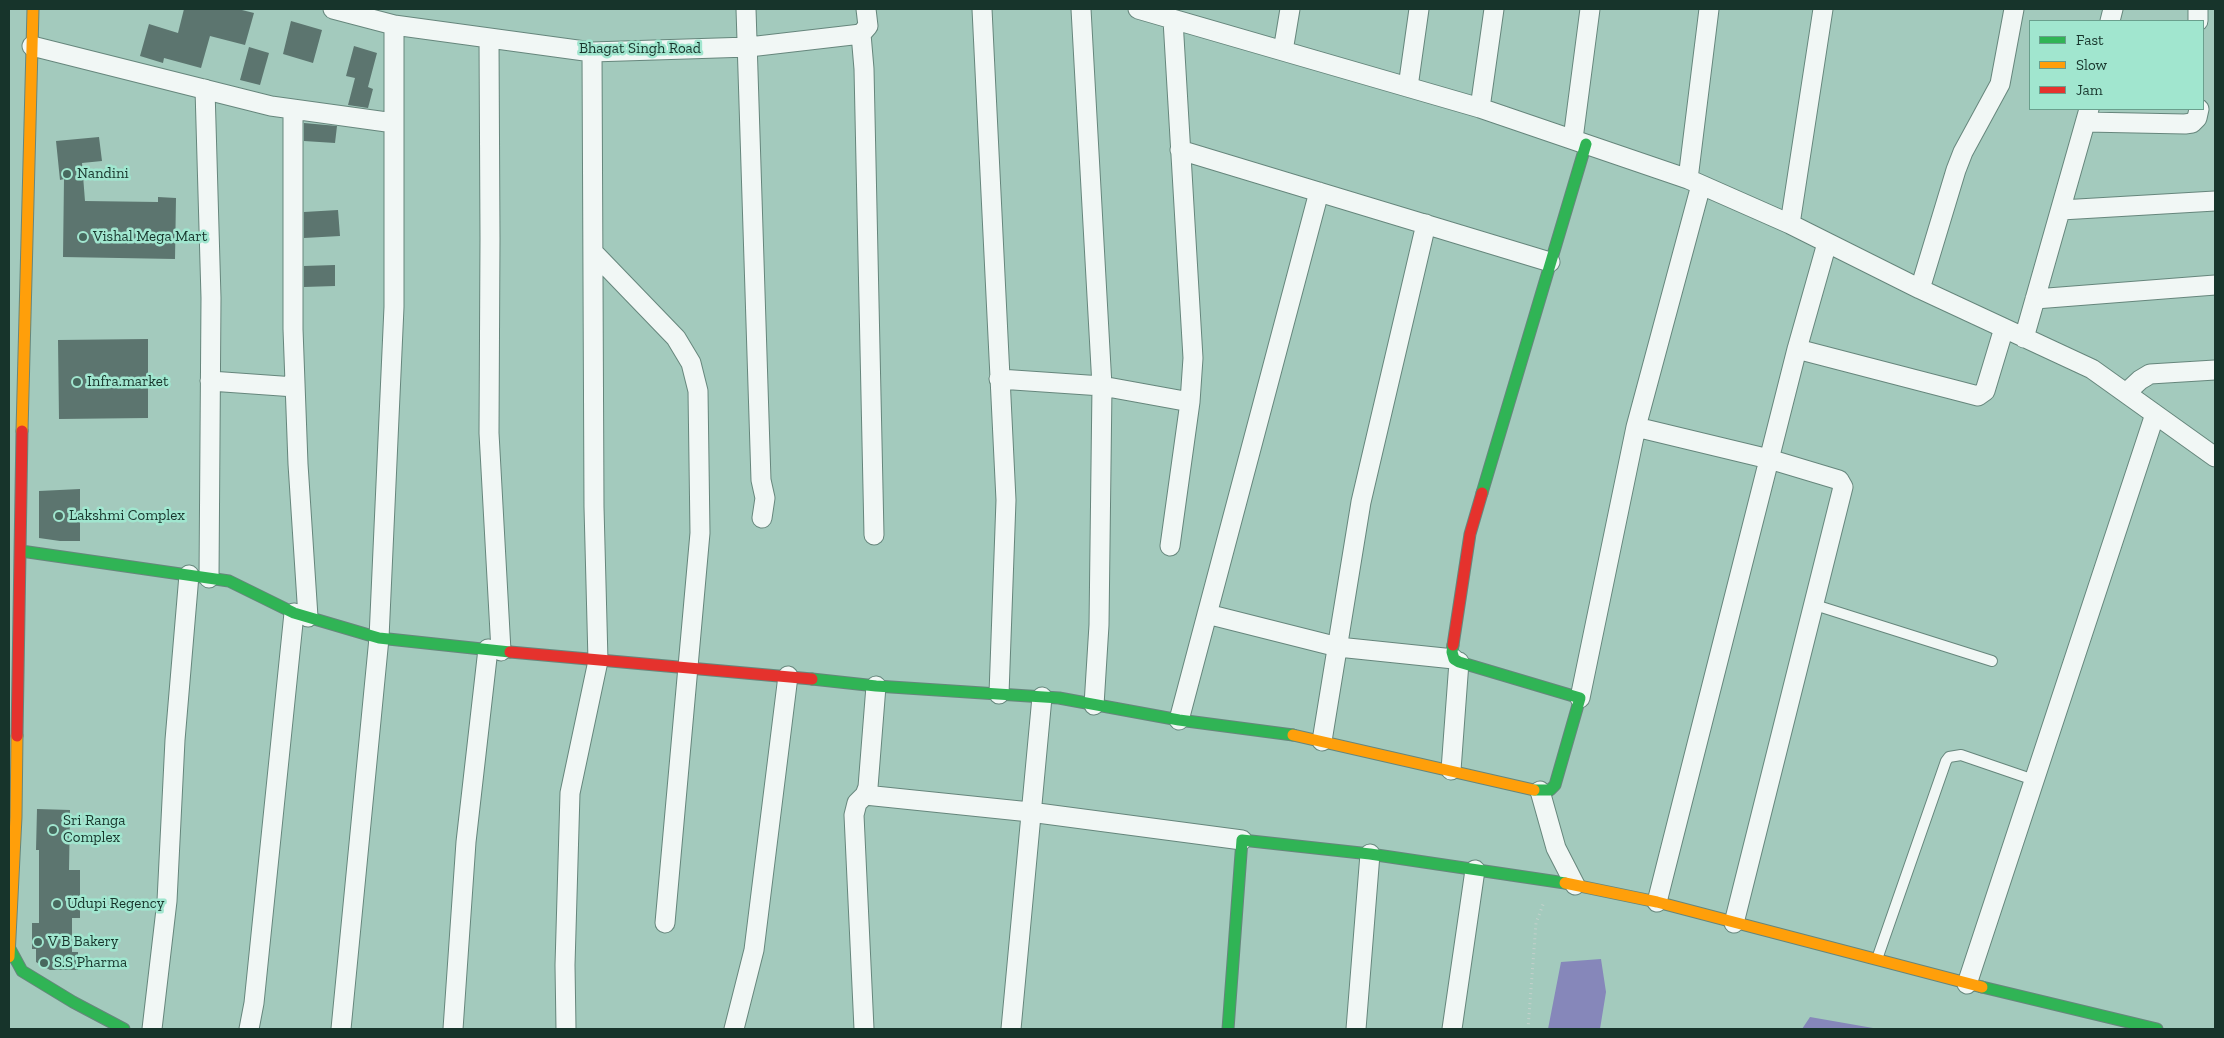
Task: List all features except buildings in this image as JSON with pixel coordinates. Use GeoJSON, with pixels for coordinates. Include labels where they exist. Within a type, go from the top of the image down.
{"type":"FeatureCollection","features":[{"type":"Feature","properties":{"kind":"street"},"geometry":{"type":"LineString","coordinates":[[9,957],[16,817],[21,467],[33,9]]}},
{"type":"Feature","properties":{"kind":"street","name":"Bhagat Singh Road"},"geometry":{"type":"LineString","coordinates":[[333,9],[394,25],[592,52],[749,47],[865,23]]}},
{"type":"Feature","properties":{"kind":"street"},"geometry":{"type":"LineString","coordinates":[[746,9],[749,47],[761,480],[765,498],[762,518]]}},
{"type":"Feature","properties":{"kind":"street"},"geometry":{"type":"LineString","coordinates":[[874,535],[864,69],[865,23],[881,9]]}},
{"type":"Feature","properties":{"kind":"street"},"geometry":{"type":"LineString","coordinates":[[982,9],[1006,500],[999,694]]}},
{"type":"Feature","properties":{"kind":"street"},"geometry":{"type":"LineString","coordinates":[[1081,9],[1102,386],[1099,625],[1094,704]]}},
{"type":"Feature","properties":{"kind":"street"},"geometry":{"type":"LineString","coordinates":[[1138,9],[1480,108],[1695,182],[1790,224],[1920,289],[2092,369],[2215,457]]}},
{"type":"Feature","properties":{"kind":"street"},"geometry":{"type":"LineString","coordinates":[[1283,51],[1290,9]]}},
{"type":"Feature","properties":{"kind":"street"},"geometry":{"type":"LineString","coordinates":[[1408,87],[1418,9]]}},
{"type":"Feature","properties":{"kind":"street"},"geometry":{"type":"LineString","coordinates":[[1480,108],[1494,9]]}},
{"type":"Feature","properties":{"kind":"street"},"geometry":{"type":"LineString","coordinates":[[1451,770],[1456,660],[1453,645],[1470,534],[1550,262],[1580,141],[1590,9]]}},
{"type":"Feature","properties":{"kind":"street"},"geometry":{"type":"LineString","coordinates":[[9,550],[229,581],[301,615],[379,638],[876,686],[1042,697],[1094,704],[1179,720],[1297,736],[1540,791],[1550,790],[1555,785],[1580,698],[1636,427],[1695,182],[1709,9]]}},
{"type":"Feature","properties":{"kind":"street"},"geometry":{"type":"LineString","coordinates":[[1790,224],[1823,9]]}},
{"type":"Feature","properties":{"kind":"street"},"geometry":{"type":"LineString","coordinates":[[1920,289],[1956,170],[2000,84],[2014,9]]}},
{"type":"Feature","properties":{"kind":"street"},"geometry":{"type":"LineString","coordinates":[[1170,546],[1190,402],[1193,358],[1193,328],[1173,20]]}},
{"type":"Feature","properties":{"kind":"street"},"geometry":{"type":"LineString","coordinates":[[342,1029],[379,638],[394,307],[394,25]]}},
{"type":"Feature","properties":{"kind":"street"},"geometry":{"type":"LineString","coordinates":[[453,1029],[466,842],[494,650],[489,433],[489,38]]}},
{"type":"Feature","properties":{"kind":"street"},"geometry":{"type":"LineString","coordinates":[[32,46],[272,106],[394,122]]}},
{"type":"Feature","properties":{"kind":"street"},"geometry":{"type":"LineString","coordinates":[[566,1029],[565,965],[570,793],[598,660],[594,506],[592,52]]}},
{"type":"Feature","properties":{"kind":"street"},"geometry":{"type":"LineString","coordinates":[[205,89],[211,298],[209,578]]}},
{"type":"Feature","properties":{"kind":"street"},"geometry":{"type":"LineString","coordinates":[[249,1029],[254,1003],[301,615],[295,387],[293,108]]}},
{"type":"Feature","properties":{"kind":"street"},"geometry":{"type":"LineString","coordinates":[[2024,338],[2087,115],[2186,124],[2192,123],[2197,118],[2199,110]]}},
{"type":"Feature","properties":{"kind":"street"},"geometry":{"type":"LineString","coordinates":[[1180,150],[1550,262]]}},
{"type":"Feature","properties":{"kind":"street"},"geometry":{"type":"LineString","coordinates":[[1179,720],[1319,192]]}},
{"type":"Feature","properties":{"kind":"street"},"geometry":{"type":"LineString","coordinates":[[2061,210],[2215,201]]}},
{"type":"Feature","properties":{"kind":"street"},"geometry":{"type":"LineString","coordinates":[[1322,741],[1361,502],[1426,224]]}},
{"type":"Feature","properties":{"kind":"street"},"geometry":{"type":"LineString","coordinates":[[1657,902],[1797,349],[1827,243]]}},
{"type":"Feature","properties":{"kind":"street"},"geometry":{"type":"LineString","coordinates":[[594,253],[676,338],[691,363],[698,391],[700,533],[665,924]]}},
{"type":"Feature","properties":{"kind":"street"},"geometry":{"type":"LineString","coordinates":[[2035,299],[2215,285]]}},
{"type":"Feature","properties":{"kind":"street"},"geometry":{"type":"LineString","coordinates":[[1797,349],[1978,396],[1985,391],[2004,328]]}},
{"type":"Feature","properties":{"kind":"street"},"geometry":{"type":"LineString","coordinates":[[2126,393],[2140,380],[2150,374],[2215,370]]}},
{"type":"Feature","properties":{"kind":"street"},"geometry":{"type":"LineString","coordinates":[[999,379],[1102,386],[1190,402]]}},
{"type":"Feature","properties":{"kind":"street"},"geometry":{"type":"LineString","coordinates":[[210,381],[295,387]]}},
{"type":"Feature","properties":{"kind":"street"},"geometry":{"type":"LineString","coordinates":[[1967,984],[2154,414]]}},
{"type":"Feature","properties":{"kind":"street"},"geometry":{"type":"LineString","coordinates":[[1636,427],[1769,459],[1840,480],[1842,483],[1843,492],[1734,923]]}},
{"type":"Feature","properties":{"kind":"street"},"geometry":{"type":"LineString","coordinates":[[152,1029],[167,901],[175,740],[189,575]]}},
{"type":"Feature","properties":{"kind":"street"},"geometry":{"type":"LineString","coordinates":[[1207,614],[1338,647],[1456,660],[1580,698]]}},
{"type":"Feature","properties":{"kind":"street"},"geometry":{"type":"LineString","coordinates":[[734,1029],[757,934],[788,676]]}},
{"type":"Feature","properties":{"kind":"street"},"geometry":{"type":"LineString","coordinates":[[864,1029],[854,815],[857,803],[865,796],[868,787],[876,686]]}},
{"type":"Feature","properties":{"kind":"street"},"geometry":{"type":"LineString","coordinates":[[1011,1029],[1042,697]]}},
{"type":"Feature","properties":{"kind":"street"},"geometry":{"type":"LineString","coordinates":[[1540,791],[1556,848],[1575,885]]}},
{"type":"Feature","properties":{"kind":"street"},"geometry":{"type":"LineString","coordinates":[[865,796],[1030,812],[1242,840],[1370,854],[1575,885],[1657,902],[1967,984],[2156,1029]]}},
{"type":"Feature","properties":{"kind":"street"},"geometry":{"type":"LineString","coordinates":[[1228,1029],[1242,840]]}},
{"type":"Feature","properties":{"kind":"street"},"geometry":{"type":"LineString","coordinates":[[1356,1029],[1370,854]]}},
{"type":"Feature","properties":{"kind":"street"},"geometry":{"type":"LineString","coordinates":[[1452,1029],[1475,870]]}},
{"type":"Feature","properties":{"kind":"street"},"geometry":{"type":"LineString","coordinates":[[9,947],[22,972]]}},
{"type":"Feature","properties":{"kind":"street"},"geometry":{"type":"LineString","coordinates":[[9,972],[22,972],[124,1029]]}},
{"type":"Feature","properties":{"kind":"lane"},"geometry":{"type":"LineString","coordinates":[[1815,605],[1992,661]]}},
{"type":"Feature","properties":{"kind":"lane"},"geometry":{"type":"LineString","coordinates":[[1876,960],[1946,761],[1950,756],[1961,755],[2034,780]]}},
{"type":"Feature","properties":{"kind":"path"},"geometry":{"type":"LineString","coordinates":[[1528,1029],[1536,923],[1545,900],[1552,899]]}},
{"type":"Feature","properties":{"kind":"water"},"geometry":{"type":"Polygon","coordinates":[[[1601,959],[1606,992],[1600,1029],[1548,1029],[1561,962],[1601,959]]]}},
{"type":"Feature","properties":{"kind":"water"},"geometry":{"type":"Polygon","coordinates":[[[1810,1017],[1873,1028],[1880,1029],[1802,1029],[1810,1017]]]}},
{"type":"Feature","properties":{"kind":"traffic: fast"},"geometry":{"type":"LineString","coordinates":[[1482,493],[1586,144]]}},
{"type":"Feature","properties":{"kind":"traffic: fast"},"geometry":{"type":"LineString","coordinates":[[21,551],[229,581],[294,613],[379,638],[510,652]]}},
{"type":"Feature","properties":{"kind":"traffic: fast"},"geometry":{"type":"LineString","coordinates":[[1453,645],[1454,659],[1459,662],[1580,698],[1555,785],[1550,790],[1534,790]]}},
{"type":"Feature","properties":{"kind":"traffic: fast"},"geometry":{"type":"LineString","coordinates":[[812,679],[876,686],[1059,698],[1179,720],[1293,735]]}},
{"type":"Feature","properties":{"kind":"traffic: fast"},"geometry":{"type":"LineString","coordinates":[[1228,1029],[1242,840],[1370,854],[1565,883]]}},
{"type":"Feature","properties":{"kind":"traffic: fast"},"geometry":{"type":"LineString","coordinates":[[9,947],[22,971],[73,1002],[124,1029]]}},
{"type":"Feature","properties":{"kind":"traffic: fast"},"geometry":{"type":"LineString","coordinates":[[1982,987],[2157,1029]]}},
{"type":"Feature","properties":{"kind":"traffic: slow"},"geometry":{"type":"LineString","coordinates":[[22,431],[33,9]]}},
{"type":"Feature","properties":{"kind":"traffic: slow"},"geometry":{"type":"LineString","coordinates":[[1293,735],[1534,790]]}},
{"type":"Feature","properties":{"kind":"traffic: slow"},"geometry":{"type":"LineString","coordinates":[[9,957],[16,817],[17,736]]}},
{"type":"Feature","properties":{"kind":"traffic: slow"},"geometry":{"type":"LineString","coordinates":[[1565,883],[1657,902],[1982,987]]}},
{"type":"Feature","properties":{"kind":"traffic: jam"},"geometry":{"type":"LineString","coordinates":[[17,736],[22,431]]}},
{"type":"Feature","properties":{"kind":"traffic: jam"},"geometry":{"type":"LineString","coordinates":[[1453,645],[1470,534],[1482,493]]}},
{"type":"Feature","properties":{"kind":"traffic: jam"},"geometry":{"type":"LineString","coordinates":[[510,652],[812,679]]}},
{"type":"Feature","properties":{"kind":"place","name":"Nandini"},"geometry":{"type":"Point","coordinates":[67,174]}},
{"type":"Feature","properties":{"kind":"place","name":"Vishal Mega Mart"},"geometry":{"type":"Point","coordinates":[83,237]}},
{"type":"Feature","properties":{"kind":"place","name":"Infra.market"},"geometry":{"type":"Point","coordinates":[77,382]}},
{"type":"Feature","properties":{"kind":"place","name":"Lakshmi Complex"},"geometry":{"type":"Point","coordinates":[59,516]}},
{"type":"Feature","properties":{"kind":"place","name":"Sri Ranga Complex"},"geometry":{"type":"Point","coordinates":[53,830]}},
{"type":"Feature","properties":{"kind":"place","name":"Udupi Regency"},"geometry":{"type":"Point","coordinates":[57,904]}},
{"type":"Feature","properties":{"kind":"place","name":"V B Bakery"},"geometry":{"type":"Point","coordinates":[38,942]}},
{"type":"Feature","properties":{"kind":"place","name":"S.S Pharma"},"geometry":{"type":"Point","coordinates":[44,963]}}]}
